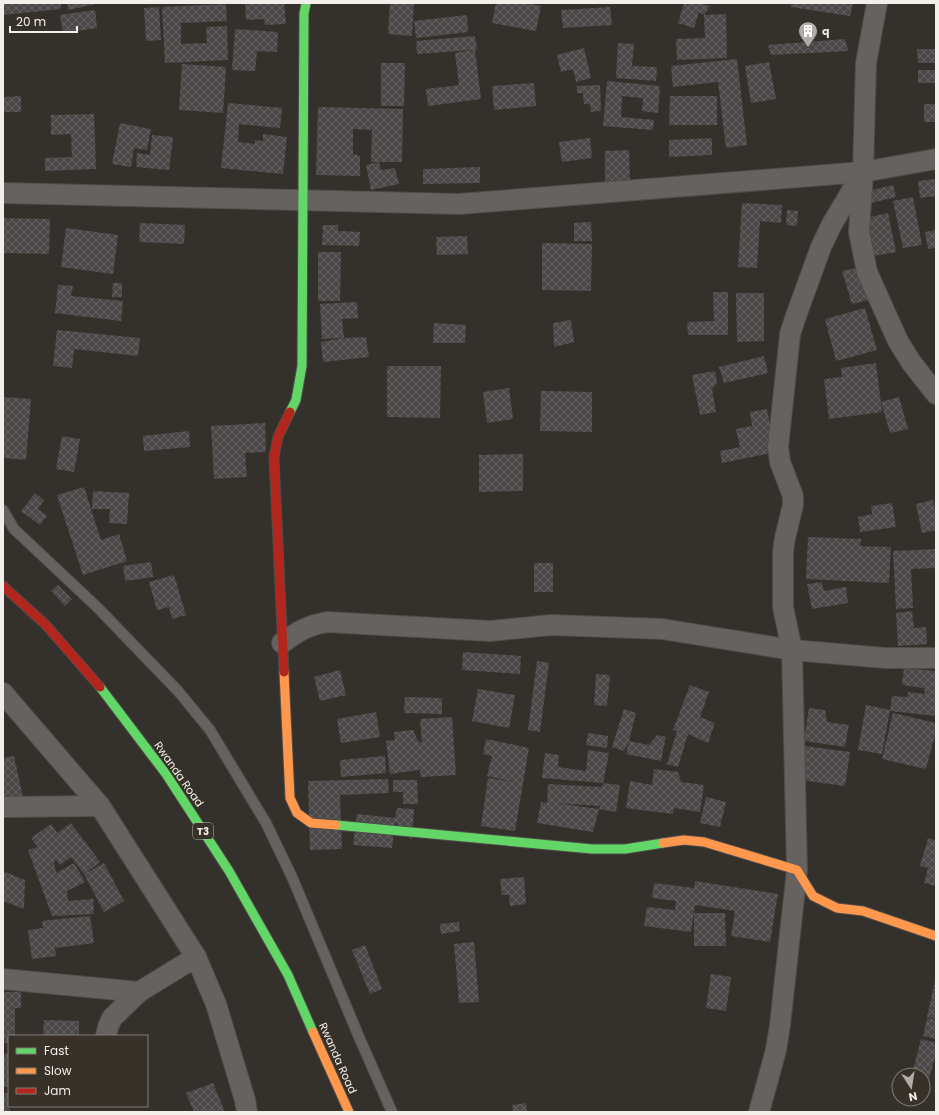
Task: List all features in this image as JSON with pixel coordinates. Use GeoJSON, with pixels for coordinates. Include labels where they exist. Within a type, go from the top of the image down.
{"type":"FeatureCollection","features":[{"type":"Feature","properties":{"kind":"main road"},"geometry":{"type":"LineString","coordinates":[[306,3],[304,14],[302,366],[296,400],[278,437],[274,457],[290,798],[297,813],[311,823],[592,849],[625,849],[684,840],[704,842],[797,870],[813,896],[838,908],[863,911],[936,936]]}},
{"type":"Feature","properties":{"kind":"main road","name":"Rwanda Road"},"geometry":{"type":"LineString","coordinates":[[3,586],[45,624],[104,692],[166,774],[229,871],[288,975],[349,1112]]}},
{"type":"Feature","properties":{"kind":"street"},"geometry":{"type":"LineString","coordinates":[[877,3],[866,63],[863,172],[859,232],[867,272],[898,341],[911,362],[936,394]]}},
{"type":"Feature","properties":{"kind":"street"},"geometry":{"type":"LineString","coordinates":[[3,193],[459,204],[863,172],[936,159]]}},
{"type":"Feature","properties":{"kind":"street"},"geometry":{"type":"LineString","coordinates":[[759,1112],[776,1050],[780,1025],[797,870],[792,650],[783,607],[783,552],[785,538],[794,505],[793,496],[780,462],[778,447],[790,334],[821,247],[832,224],[863,172]]}},
{"type":"Feature","properties":{"kind":"street"},"geometry":{"type":"LineString","coordinates":[[282,643],[300,630],[311,625],[327,622],[490,631],[551,625],[662,629],[792,650],[885,658],[936,658]]}},
{"type":"Feature","properties":{"kind":"street"},"geometry":{"type":"LineString","coordinates":[[3,693],[100,806],[196,957],[216,1004],[245,1100],[247,1112]]}},
{"type":"Feature","properties":{"kind":"street"},"geometry":{"type":"LineString","coordinates":[[3,807],[100,806]]}},
{"type":"Feature","properties":{"kind":"street"},"geometry":{"type":"LineString","coordinates":[[106,1035],[112,1018],[139,992],[196,957]]}},
{"type":"Feature","properties":{"kind":"street"},"geometry":{"type":"LineString","coordinates":[[3,979],[139,992]]}},
{"type":"Feature","properties":{"kind":"lane"},"geometry":{"type":"LineString","coordinates":[[3,510],[14,529],[98,608],[178,691],[210,730],[266,823],[292,877],[392,1112]]}},
{"type":"Feature","properties":{"kind":"building"},"geometry":{"type":"Polygon","coordinates":[[[3,3],[61,3],[61,9],[3,15],[3,3]]]}},
{"type":"Feature","properties":{"kind":"building"},"geometry":{"type":"Polygon","coordinates":[[[67,3],[96,3],[96,4],[68,10],[67,3]]]}},
{"type":"Feature","properties":{"kind":"building"},"geometry":{"type":"Polygon","coordinates":[[[245,3],[284,3],[286,24],[265,25],[264,19],[246,20],[245,3]]]}},
{"type":"Feature","properties":{"kind":"building"},"geometry":{"type":"Polygon","coordinates":[[[390,3],[414,3],[412,36],[388,34],[390,3]]]}},
{"type":"Feature","properties":{"kind":"building"},"geometry":{"type":"Polygon","coordinates":[[[496,3],[525,3],[541,6],[536,31],[492,23],[496,3]]]}},
{"type":"Feature","properties":{"kind":"building"},"geometry":{"type":"Polygon","coordinates":[[[684,3],[699,3],[710,6],[704,15],[699,12],[694,28],[678,23],[684,3]]]}},
{"type":"Feature","properties":{"kind":"building"},"geometry":{"type":"Polygon","coordinates":[[[791,3],[853,3],[850,16],[791,7],[791,3]]]}},
{"type":"Feature","properties":{"kind":"building"},"geometry":{"type":"Polygon","coordinates":[[[226,4],[227,21],[181,23],[181,44],[207,43],[206,27],[227,26],[228,60],[165,63],[162,7],[226,4]]]}},
{"type":"Feature","properties":{"kind":"building"},"geometry":{"type":"Polygon","coordinates":[[[159,7],[161,40],[146,41],[144,8],[159,7]]]}},
{"type":"Feature","properties":{"kind":"building"},"geometry":{"type":"Polygon","coordinates":[[[610,7],[612,25],[563,28],[561,10],[610,7]]]}},
{"type":"Feature","properties":{"kind":"building"},"geometry":{"type":"Polygon","coordinates":[[[95,10],[97,28],[63,33],[60,15],[95,10]]]}},
{"type":"Feature","properties":{"kind":"building"},"geometry":{"type":"Polygon","coordinates":[[[726,14],[727,58],[677,60],[676,39],[705,38],[704,15],[726,14]]]}},
{"type":"Feature","properties":{"kind":"building"},"geometry":{"type":"Polygon","coordinates":[[[467,15],[468,32],[416,38],[414,21],[467,15]]]}},
{"type":"Feature","properties":{"kind":"building"},"geometry":{"type":"Polygon","coordinates":[[[235,29],[278,32],[277,52],[257,51],[255,71],[232,70],[235,29]]]}},
{"type":"Feature","properties":{"kind":"building"},"geometry":{"type":"Polygon","coordinates":[[[475,36],[477,50],[475,50],[481,99],[428,106],[426,89],[459,85],[455,53],[473,50],[417,54],[416,41],[475,36]]]}},
{"type":"Feature","properties":{"kind":"building","name":"q"},"geometry":{"type":"Polygon","coordinates":[[[845,39],[848,51],[771,55],[768,45],[845,39]]]}},
{"type":"Feature","properties":{"kind":"building"},"geometry":{"type":"Polygon","coordinates":[[[618,43],[634,44],[632,66],[657,67],[656,81],[616,78],[618,43]]]}},
{"type":"Feature","properties":{"kind":"building"},"geometry":{"type":"Polygon","coordinates":[[[584,48],[591,78],[576,82],[573,69],[561,72],[557,55],[584,48]]]}},
{"type":"Feature","properties":{"kind":"building"},"geometry":{"type":"Polygon","coordinates":[[[917,49],[936,49],[936,63],[918,63],[917,49]]]}},
{"type":"Feature","properties":{"kind":"building"},"geometry":{"type":"Polygon","coordinates":[[[737,59],[747,145],[726,148],[718,82],[673,87],[671,66],[737,59]]]}},
{"type":"Feature","properties":{"kind":"building"},"geometry":{"type":"Polygon","coordinates":[[[769,62],[776,99],[751,103],[745,66],[769,62]]]}},
{"type":"Feature","properties":{"kind":"building"},"geometry":{"type":"Polygon","coordinates":[[[381,63],[405,63],[404,106],[381,106],[381,63]]]}},
{"type":"Feature","properties":{"kind":"building"},"geometry":{"type":"Polygon","coordinates":[[[182,64],[226,67],[223,113],[179,110],[182,64]]]}},
{"type":"Feature","properties":{"kind":"building"},"geometry":{"type":"Polygon","coordinates":[[[918,70],[936,70],[936,83],[918,83],[918,70]]]}},
{"type":"Feature","properties":{"kind":"building"},"geometry":{"type":"Polygon","coordinates":[[[607,81],[660,86],[658,113],[642,111],[643,98],[622,96],[621,117],[654,120],[653,130],[603,126],[607,81]]]}},
{"type":"Feature","properties":{"kind":"building"},"geometry":{"type":"Polygon","coordinates":[[[534,83],[536,106],[494,110],[492,86],[534,83]]]}},
{"type":"Feature","properties":{"kind":"building"},"geometry":{"type":"Polygon","coordinates":[[[600,85],[601,111],[591,112],[590,104],[584,104],[583,93],[577,93],[577,86],[600,85]]]}},
{"type":"Feature","properties":{"kind":"building"},"geometry":{"type":"Polygon","coordinates":[[[21,96],[21,112],[3,112],[3,97],[21,96]]]}},
{"type":"Feature","properties":{"kind":"building"},"geometry":{"type":"Polygon","coordinates":[[[670,96],[717,96],[717,125],[669,125],[670,96]]]}},
{"type":"Feature","properties":{"kind":"building"},"geometry":{"type":"Polygon","coordinates":[[[228,103],[282,108],[280,128],[239,124],[238,142],[255,144],[255,140],[263,141],[263,134],[287,137],[283,174],[221,168],[228,103]]]}},
{"type":"Feature","properties":{"kind":"building"},"geometry":{"type":"Polygon","coordinates":[[[924,104],[936,104],[936,122],[924,122],[924,104]]]}},
{"type":"Feature","properties":{"kind":"building"},"geometry":{"type":"Polygon","coordinates":[[[318,107],[403,109],[402,162],[371,162],[372,130],[353,129],[353,154],[360,156],[360,176],[316,175],[318,107]]]}},
{"type":"Feature","properties":{"kind":"building"},"geometry":{"type":"Polygon","coordinates":[[[94,114],[96,169],[45,171],[45,158],[72,157],[71,134],[51,135],[51,115],[94,114]]]}},
{"type":"Feature","properties":{"kind":"building"},"geometry":{"type":"Polygon","coordinates":[[[120,123],[151,129],[147,150],[134,148],[131,167],[112,164],[120,123]]]}},
{"type":"Feature","properties":{"kind":"building"},"geometry":{"type":"Polygon","coordinates":[[[152,135],[173,137],[169,170],[136,167],[137,153],[150,155],[152,135]]]}},
{"type":"Feature","properties":{"kind":"building"},"geometry":{"type":"Polygon","coordinates":[[[590,138],[592,158],[562,162],[559,142],[590,138]]]}},
{"type":"Feature","properties":{"kind":"building"},"geometry":{"type":"Polygon","coordinates":[[[712,138],[712,155],[669,157],[669,140],[712,138]]]}},
{"type":"Feature","properties":{"kind":"building"},"geometry":{"type":"Polygon","coordinates":[[[629,150],[630,181],[605,182],[605,151],[629,150]]]}},
{"type":"Feature","properties":{"kind":"building"},"geometry":{"type":"Polygon","coordinates":[[[379,162],[381,170],[395,168],[399,184],[371,190],[366,165],[379,162]]]}},
{"type":"Feature","properties":{"kind":"building"},"geometry":{"type":"Polygon","coordinates":[[[480,167],[480,183],[423,184],[423,169],[480,167]]]}},
{"type":"Feature","properties":{"kind":"building"},"geometry":{"type":"Polygon","coordinates":[[[936,179],[936,196],[920,198],[918,181],[936,179]]]}},
{"type":"Feature","properties":{"kind":"building"},"geometry":{"type":"Polygon","coordinates":[[[893,185],[896,197],[867,204],[864,192],[893,185]]]}},
{"type":"Feature","properties":{"kind":"building"},"geometry":{"type":"Polygon","coordinates":[[[913,197],[922,245],[903,248],[893,201],[913,197]]]}},
{"type":"Feature","properties":{"kind":"building"},"geometry":{"type":"Polygon","coordinates":[[[742,203],[782,205],[781,223],[760,221],[757,268],[738,267],[742,203]]]}},
{"type":"Feature","properties":{"kind":"building"},"geometry":{"type":"Polygon","coordinates":[[[787,210],[798,211],[797,226],[786,225],[787,210]]]}},
{"type":"Feature","properties":{"kind":"building"},"geometry":{"type":"Polygon","coordinates":[[[888,213],[896,252],[874,256],[866,218],[888,213]]]}},
{"type":"Feature","properties":{"kind":"building"},"geometry":{"type":"Polygon","coordinates":[[[3,218],[50,219],[49,254],[3,253],[3,218]]]}},
{"type":"Feature","properties":{"kind":"building"},"geometry":{"type":"Polygon","coordinates":[[[591,222],[592,241],[574,241],[574,223],[591,222]]]}},
{"type":"Feature","properties":{"kind":"building"},"geometry":{"type":"Polygon","coordinates":[[[140,223],[185,225],[184,244],[139,242],[140,223]]]}},
{"type":"Feature","properties":{"kind":"building"},"geometry":{"type":"Polygon","coordinates":[[[323,225],[338,225],[338,231],[360,232],[359,246],[322,245],[323,225]]]}},
{"type":"Feature","properties":{"kind":"building"},"geometry":{"type":"Polygon","coordinates":[[[66,228],[118,235],[113,274],[61,267],[66,228]]]}},
{"type":"Feature","properties":{"kind":"building"},"geometry":{"type":"Polygon","coordinates":[[[936,230],[936,248],[928,249],[925,232],[936,230]]]}},
{"type":"Feature","properties":{"kind":"building"},"geometry":{"type":"Polygon","coordinates":[[[467,236],[468,254],[437,255],[436,237],[467,236]]]}},
{"type":"Feature","properties":{"kind":"building"},"geometry":{"type":"Polygon","coordinates":[[[542,243],[592,244],[591,291],[542,290],[542,243]]]}},
{"type":"Feature","properties":{"kind":"building"},"geometry":{"type":"Polygon","coordinates":[[[318,252],[341,252],[340,301],[318,301],[318,252]]]}},
{"type":"Feature","properties":{"kind":"building"},"geometry":{"type":"Polygon","coordinates":[[[860,267],[869,300],[852,304],[842,271],[860,267]]]}},
{"type":"Feature","properties":{"kind":"building"},"geometry":{"type":"Polygon","coordinates":[[[113,283],[122,283],[122,297],[112,297],[113,283]]]}},
{"type":"Feature","properties":{"kind":"building"},"geometry":{"type":"Polygon","coordinates":[[[58,285],[73,286],[71,296],[123,301],[121,321],[55,313],[58,285]]]}},
{"type":"Feature","properties":{"kind":"building"},"geometry":{"type":"Polygon","coordinates":[[[713,292],[728,292],[728,335],[688,335],[687,322],[714,321],[713,292]]]}},
{"type":"Feature","properties":{"kind":"building"},"geometry":{"type":"Polygon","coordinates":[[[736,293],[764,293],[764,341],[737,342],[736,293]]]}},
{"type":"Feature","properties":{"kind":"building"},"geometry":{"type":"Polygon","coordinates":[[[357,302],[358,318],[342,319],[344,338],[322,339],[320,304],[357,302]]]}},
{"type":"Feature","properties":{"kind":"building"},"geometry":{"type":"Polygon","coordinates":[[[865,308],[877,350],[836,361],[825,319],[865,308]]]}},
{"type":"Feature","properties":{"kind":"building"},"geometry":{"type":"Polygon","coordinates":[[[571,320],[574,342],[554,347],[553,323],[571,320]]]}},
{"type":"Feature","properties":{"kind":"building"},"geometry":{"type":"Polygon","coordinates":[[[434,323],[466,325],[465,343],[433,343],[434,323]]]}},
{"type":"Feature","properties":{"kind":"building"},"geometry":{"type":"Polygon","coordinates":[[[57,330],[140,338],[138,356],[74,349],[72,368],[53,366],[57,330]]]}},
{"type":"Feature","properties":{"kind":"building"},"geometry":{"type":"Polygon","coordinates":[[[366,337],[369,357],[323,362],[321,342],[344,338],[366,337]]]}},
{"type":"Feature","properties":{"kind":"building"},"geometry":{"type":"Polygon","coordinates":[[[764,356],[768,373],[724,383],[719,367],[764,356]]]}},
{"type":"Feature","properties":{"kind":"building"},"geometry":{"type":"Polygon","coordinates":[[[876,363],[882,412],[829,419],[824,379],[842,377],[841,368],[876,363]]]}},
{"type":"Feature","properties":{"kind":"building"},"geometry":{"type":"Polygon","coordinates":[[[387,366],[441,366],[440,418],[387,417],[387,366]]]}},
{"type":"Feature","properties":{"kind":"building"},"geometry":{"type":"Polygon","coordinates":[[[715,371],[717,383],[712,389],[716,412],[700,415],[692,375],[715,371]]]}},
{"type":"Feature","properties":{"kind":"building"},"geometry":{"type":"Polygon","coordinates":[[[509,388],[513,419],[487,423],[483,392],[509,388]]]}},
{"type":"Feature","properties":{"kind":"building"},"geometry":{"type":"Polygon","coordinates":[[[541,391],[592,392],[592,432],[540,431],[541,391]]]}},
{"type":"Feature","properties":{"kind":"building"},"geometry":{"type":"Polygon","coordinates":[[[3,397],[31,399],[26,460],[3,458],[3,397]]]}},
{"type":"Feature","properties":{"kind":"building"},"geometry":{"type":"Polygon","coordinates":[[[899,397],[908,429],[890,433],[881,402],[899,397]]]}},
{"type":"Feature","properties":{"kind":"building"},"geometry":{"type":"Polygon","coordinates":[[[767,409],[776,452],[722,463],[720,451],[740,447],[736,429],[752,426],[750,412],[767,409]]]}},
{"type":"Feature","properties":{"kind":"building"},"geometry":{"type":"Polygon","coordinates":[[[265,423],[266,452],[245,453],[247,477],[214,479],[211,426],[265,423]]]}},
{"type":"Feature","properties":{"kind":"building"},"geometry":{"type":"Polygon","coordinates":[[[189,431],[190,447],[144,451],[143,436],[189,431]]]}},
{"type":"Feature","properties":{"kind":"building"},"geometry":{"type":"Polygon","coordinates":[[[62,436],[80,439],[74,472],[56,469],[62,436]]]}},
{"type":"Feature","properties":{"kind":"building"},"geometry":{"type":"Polygon","coordinates":[[[523,454],[523,491],[479,492],[479,455],[523,454]]]}},
{"type":"Feature","properties":{"kind":"building"},"geometry":{"type":"Polygon","coordinates":[[[84,487],[101,540],[119,534],[127,561],[83,575],[57,495],[84,487]]]}},
{"type":"Feature","properties":{"kind":"building"},"geometry":{"type":"Polygon","coordinates":[[[93,491],[129,493],[127,524],[109,523],[110,509],[92,509],[93,491]]]}},
{"type":"Feature","properties":{"kind":"building"},"geometry":{"type":"Polygon","coordinates":[[[35,493],[44,500],[38,509],[47,516],[40,525],[21,511],[35,493]]]}},
{"type":"Feature","properties":{"kind":"building"},"geometry":{"type":"Polygon","coordinates":[[[933,500],[936,512],[936,530],[922,533],[916,504],[933,500]]]}},
{"type":"Feature","properties":{"kind":"building"},"geometry":{"type":"Polygon","coordinates":[[[892,503],[896,527],[860,532],[858,517],[872,514],[871,506],[892,503]]]}},
{"type":"Feature","properties":{"kind":"building"},"geometry":{"type":"Polygon","coordinates":[[[808,537],[861,539],[860,546],[891,547],[889,583],[806,579],[808,537]]]}},
{"type":"Feature","properties":{"kind":"building"},"geometry":{"type":"Polygon","coordinates":[[[936,549],[936,568],[911,569],[913,608],[896,609],[893,551],[936,549]]]}},
{"type":"Feature","properties":{"kind":"building"},"geometry":{"type":"Polygon","coordinates":[[[151,562],[153,577],[125,581],[123,566],[151,562]]]}},
{"type":"Feature","properties":{"kind":"building"},"geometry":{"type":"Polygon","coordinates":[[[534,563],[553,563],[553,592],[534,592],[534,563]]]}},
{"type":"Feature","properties":{"kind":"building"},"geometry":{"type":"Polygon","coordinates":[[[174,575],[186,615],[172,619],[169,607],[157,610],[149,582],[174,575]]]}},
{"type":"Feature","properties":{"kind":"building"},"geometry":{"type":"Polygon","coordinates":[[[822,582],[824,591],[846,587],[848,603],[812,609],[807,584],[822,582]]]}},
{"type":"Feature","properties":{"kind":"building"},"geometry":{"type":"Polygon","coordinates":[[[58,585],[72,599],[65,606],[51,591],[58,585]]]}},
{"type":"Feature","properties":{"kind":"building"},"geometry":{"type":"Polygon","coordinates":[[[912,611],[914,628],[926,627],[927,644],[898,646],[896,613],[912,611]]]}},
{"type":"Feature","properties":{"kind":"building"},"geometry":{"type":"Polygon","coordinates":[[[463,652],[521,656],[520,674],[462,670],[463,652]]]}},
{"type":"Feature","properties":{"kind":"building"},"geometry":{"type":"Polygon","coordinates":[[[537,661],[549,663],[540,732],[528,730],[537,661]]]}},
{"type":"Feature","properties":{"kind":"building"},"geometry":{"type":"Polygon","coordinates":[[[904,668],[936,671],[936,716],[890,711],[892,696],[907,697],[908,692],[925,694],[924,688],[902,685],[904,668]]]}},
{"type":"Feature","properties":{"kind":"building"},"geometry":{"type":"Polygon","coordinates":[[[340,670],[346,695],[320,701],[314,677],[340,670]]]}},
{"type":"Feature","properties":{"kind":"building"},"geometry":{"type":"Polygon","coordinates":[[[596,674],[610,675],[607,706],[594,705],[596,674]]]}},
{"type":"Feature","properties":{"kind":"building"},"geometry":{"type":"Polygon","coordinates":[[[690,685],[709,692],[700,717],[715,723],[708,743],[688,734],[678,767],[667,764],[677,731],[673,730],[690,685]]]}},
{"type":"Feature","properties":{"kind":"building"},"geometry":{"type":"Polygon","coordinates":[[[478,689],[515,695],[509,728],[472,721],[478,689]]]}},
{"type":"Feature","properties":{"kind":"building"},"geometry":{"type":"Polygon","coordinates":[[[405,697],[442,698],[442,714],[404,713],[405,697]]]}},
{"type":"Feature","properties":{"kind":"building"},"geometry":{"type":"Polygon","coordinates":[[[866,705],[890,710],[882,754],[858,750],[866,705]]]}},
{"type":"Feature","properties":{"kind":"building"},"geometry":{"type":"Polygon","coordinates":[[[809,708],[825,710],[827,722],[849,725],[845,747],[804,741],[809,708]]]}},
{"type":"Feature","properties":{"kind":"building"},"geometry":{"type":"Polygon","coordinates":[[[624,709],[636,713],[629,741],[624,751],[612,747],[624,709]]]}},
{"type":"Feature","properties":{"kind":"building"},"geometry":{"type":"Polygon","coordinates":[[[376,712],[380,737],[341,743],[337,719],[376,712]]]}},
{"type":"Feature","properties":{"kind":"building"},"geometry":{"type":"Polygon","coordinates":[[[893,713],[936,723],[936,731],[926,769],[882,759],[893,713]]]}},
{"type":"Feature","properties":{"kind":"building"},"geometry":{"type":"Polygon","coordinates":[[[452,717],[456,775],[421,777],[420,770],[390,774],[386,741],[395,740],[394,732],[413,730],[418,741],[422,743],[420,719],[452,717]]]}},
{"type":"Feature","properties":{"kind":"building"},"geometry":{"type":"Polygon","coordinates":[[[588,733],[608,736],[607,748],[586,745],[588,733]]]}},
{"type":"Feature","properties":{"kind":"building"},"geometry":{"type":"Polygon","coordinates":[[[657,735],[666,737],[661,761],[626,754],[629,741],[649,745],[657,735]]]}},
{"type":"Feature","properties":{"kind":"building"},"geometry":{"type":"Polygon","coordinates":[[[486,739],[529,748],[515,831],[481,826],[488,778],[515,782],[487,776],[492,756],[483,754],[486,739]]]}},
{"type":"Feature","properties":{"kind":"building"},"geometry":{"type":"Polygon","coordinates":[[[805,746],[850,752],[845,786],[800,780],[805,746]]]}},
{"type":"Feature","properties":{"kind":"building"},"geometry":{"type":"Polygon","coordinates":[[[588,750],[609,753],[603,783],[542,778],[545,753],[559,755],[558,767],[586,771],[588,750]]]}},
{"type":"Feature","properties":{"kind":"building"},"geometry":{"type":"Polygon","coordinates":[[[14,756],[25,806],[3,811],[3,758],[14,756]]]}},
{"type":"Feature","properties":{"kind":"building"},"geometry":{"type":"Polygon","coordinates":[[[385,756],[386,773],[341,777],[340,760],[385,756]]]}},
{"type":"Feature","properties":{"kind":"building"},"geometry":{"type":"Polygon","coordinates":[[[654,769],[678,772],[681,782],[704,785],[700,812],[674,808],[673,814],[626,808],[630,781],[652,785],[654,769]]]}},
{"type":"Feature","properties":{"kind":"building"},"geometry":{"type":"Polygon","coordinates":[[[388,779],[389,793],[340,795],[342,849],[310,850],[308,781],[388,779]]]}},
{"type":"Feature","properties":{"kind":"building"},"geometry":{"type":"Polygon","coordinates":[[[393,780],[417,780],[418,804],[403,804],[403,792],[393,792],[393,780]]]}},
{"type":"Feature","properties":{"kind":"building"},"geometry":{"type":"Polygon","coordinates":[[[603,783],[620,785],[616,812],[599,809],[593,832],[537,823],[541,802],[547,803],[548,784],[602,787],[603,783]],[[555,803],[599,809],[600,806],[555,803]]]}},
{"type":"Feature","properties":{"kind":"building"},"geometry":{"type":"Polygon","coordinates":[[[706,797],[726,802],[720,827],[700,823],[706,797]]]}},
{"type":"Feature","properties":{"kind":"building"},"geometry":{"type":"Polygon","coordinates":[[[397,808],[414,809],[412,840],[395,822],[392,848],[353,845],[357,814],[395,818],[397,808]]]}},
{"type":"Feature","properties":{"kind":"building"},"geometry":{"type":"Polygon","coordinates":[[[71,823],[100,862],[84,874],[71,857],[60,865],[56,860],[54,861],[56,873],[74,863],[85,882],[67,891],[68,901],[93,899],[94,914],[52,916],[28,850],[38,847],[31,838],[51,824],[57,833],[71,823]]]}},
{"type":"Feature","properties":{"kind":"building"},"geometry":{"type":"Polygon","coordinates":[[[928,838],[936,840],[936,886],[924,883],[928,868],[920,866],[928,838]]]}},
{"type":"Feature","properties":{"kind":"building"},"geometry":{"type":"Polygon","coordinates":[[[104,863],[124,901],[104,912],[84,874],[104,863]]]}},
{"type":"Feature","properties":{"kind":"building"},"geometry":{"type":"Polygon","coordinates":[[[3,871],[25,880],[24,909],[3,901],[3,871]]]}},
{"type":"Feature","properties":{"kind":"building"},"geometry":{"type":"Polygon","coordinates":[[[524,877],[526,904],[510,906],[509,895],[502,895],[500,879],[524,877]]]}},
{"type":"Feature","properties":{"kind":"building"},"geometry":{"type":"Polygon","coordinates":[[[695,881],[778,894],[770,942],[731,936],[735,911],[695,905],[691,932],[644,926],[647,907],[675,910],[676,901],[652,898],[654,883],[694,888],[695,881]]]}},
{"type":"Feature","properties":{"kind":"building"},"geometry":{"type":"Polygon","coordinates":[[[694,913],[725,913],[726,946],[694,946],[694,913]]]}},
{"type":"Feature","properties":{"kind":"building"},"geometry":{"type":"Polygon","coordinates":[[[90,916],[94,943],[55,948],[56,956],[32,959],[28,930],[43,928],[42,921],[90,916]]]}},
{"type":"Feature","properties":{"kind":"building"},"geometry":{"type":"Polygon","coordinates":[[[459,922],[460,931],[441,934],[440,924],[459,922]]]}},
{"type":"Feature","properties":{"kind":"building"},"geometry":{"type":"Polygon","coordinates":[[[474,942],[479,1002],[459,1003],[454,944],[474,942]]]}},
{"type":"Feature","properties":{"kind":"building"},"geometry":{"type":"Polygon","coordinates":[[[365,945],[382,989],[370,994],[352,950],[365,945]]]}},
{"type":"Feature","properties":{"kind":"building"},"geometry":{"type":"Polygon","coordinates":[[[711,974],[731,977],[726,1011],[706,1008],[711,974]]]}},
{"type":"Feature","properties":{"kind":"building"},"geometry":{"type":"Polygon","coordinates":[[[936,981],[936,1019],[927,1017],[936,981]]]}},
{"type":"Feature","properties":{"kind":"building"},"geometry":{"type":"Polygon","coordinates":[[[3,992],[21,992],[21,1008],[15,1008],[15,1035],[8,1035],[8,1043],[3,1043],[3,992]]]}},
{"type":"Feature","properties":{"kind":"building"},"geometry":{"type":"Polygon","coordinates":[[[927,1018],[936,1020],[936,1039],[923,1036],[927,1018]]]}},
{"type":"Feature","properties":{"kind":"building"},"geometry":{"type":"Polygon","coordinates":[[[44,1020],[79,1021],[79,1035],[43,1035],[44,1020]]]}},
{"type":"Feature","properties":{"kind":"building"},"geometry":{"type":"Polygon","coordinates":[[[921,1039],[936,1043],[936,1053],[931,1072],[931,1067],[914,1067],[921,1039]]]}},
{"type":"Feature","properties":{"kind":"building"},"geometry":{"type":"Polygon","coordinates":[[[8,1053],[8,1087],[3,1087],[3,1054],[8,1053]]]}},
{"type":"Feature","properties":{"kind":"building"},"geometry":{"type":"Polygon","coordinates":[[[213,1083],[225,1112],[194,1112],[186,1093],[213,1083]]]}},
{"type":"Feature","properties":{"kind":"building"},"geometry":{"type":"Polygon","coordinates":[[[3,1093],[8,1093],[8,1107],[10,1107],[10,1112],[3,1112],[3,1093]]]}},
{"type":"Feature","properties":{"kind":"building"},"geometry":{"type":"Polygon","coordinates":[[[526,1103],[527,1112],[513,1112],[512,1105],[526,1103]]]}},
{"type":"Feature","properties":{"kind":"traffic: fast"},"geometry":{"type":"LineString","coordinates":[[290,412],[296,400],[302,366],[304,14],[306,3]]}},
{"type":"Feature","properties":{"kind":"traffic: fast"},"geometry":{"type":"LineString","coordinates":[[100,687],[166,774],[229,871],[288,975],[313,1032]]}},
{"type":"Feature","properties":{"kind":"traffic: fast"},"geometry":{"type":"LineString","coordinates":[[336,825],[592,849],[625,849],[663,843]]}},
{"type":"Feature","properties":{"kind":"traffic: slow"},"geometry":{"type":"LineString","coordinates":[[284,672],[290,798],[297,813],[311,823],[336,825]]}},
{"type":"Feature","properties":{"kind":"traffic: slow"},"geometry":{"type":"LineString","coordinates":[[663,843],[684,840],[704,842],[797,870],[813,896],[837,908],[863,911],[936,936]]}},
{"type":"Feature","properties":{"kind":"traffic: slow"},"geometry":{"type":"LineString","coordinates":[[313,1032],[349,1112]]}},
{"type":"Feature","properties":{"kind":"traffic: jam"},"geometry":{"type":"LineString","coordinates":[[284,672],[274,457],[278,437],[290,412]]}},
{"type":"Feature","properties":{"kind":"traffic: jam"},"geometry":{"type":"LineString","coordinates":[[3,586],[45,624],[100,687]]}},
{"type":"Feature","properties":{"kind":"place","name":"q"},"geometry":{"type":"Point","coordinates":[808,48]}}]}
